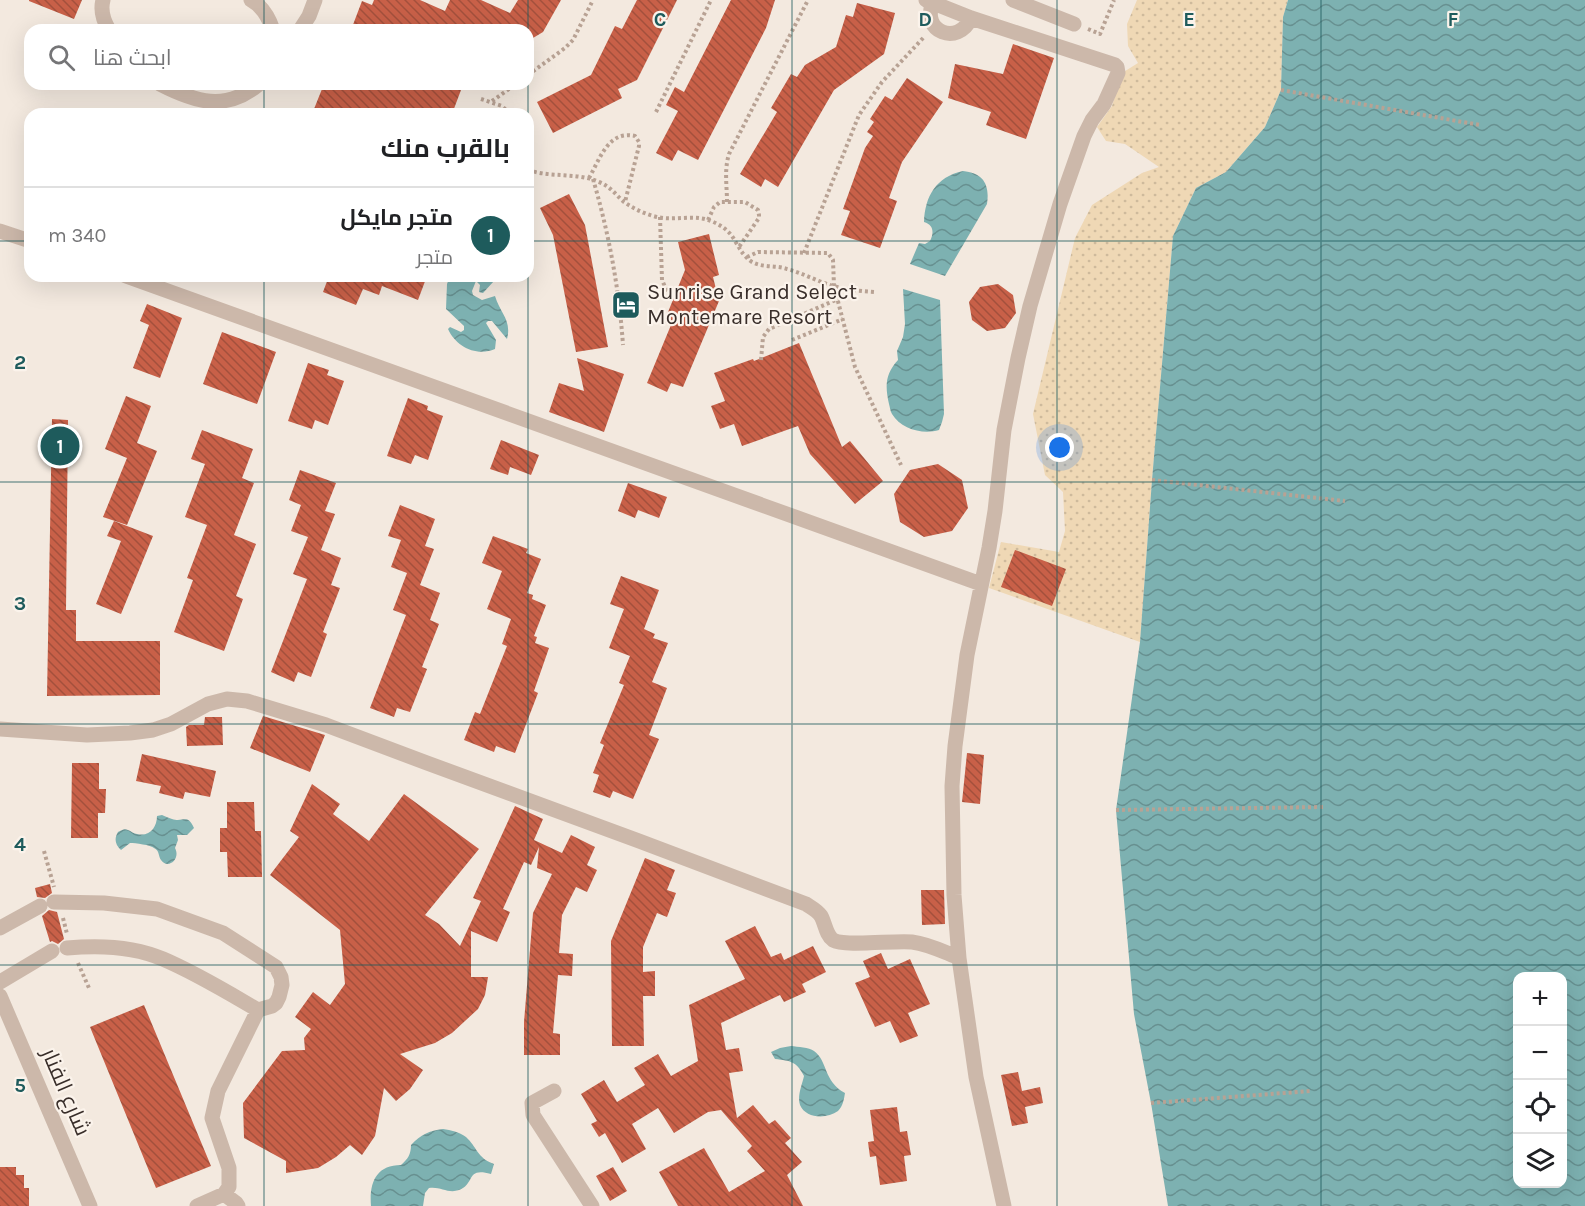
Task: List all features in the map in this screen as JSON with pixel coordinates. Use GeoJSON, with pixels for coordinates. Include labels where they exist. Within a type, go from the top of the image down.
{"type":"FeatureCollection","features":[{"type":"Feature","properties":{"kind":"street"},"geometry":{"type":"LineString","coordinates":[[103,0],[102,14],[105,24]]}},
{"type":"Feature","properties":{"kind":"street"},"geometry":{"type":"LineString","coordinates":[[251,0],[262,9],[270,24]]}},
{"type":"Feature","properties":{"kind":"street"},"geometry":{"type":"LineString","coordinates":[[304,24],[315,0]]}},
{"type":"Feature","properties":{"kind":"street"},"geometry":{"type":"LineString","coordinates":[[1013,0],[1074,24]]}},
{"type":"Feature","properties":{"kind":"street"},"geometry":{"type":"LineString","coordinates":[[971,18],[959,32],[946,33],[935,27],[931,21],[930,1],[971,18],[1115,65],[1118,70],[1104,104],[1092,120],[1077,153],[1033,296],[1004,430],[995,511],[967,655],[955,746],[952,786],[954,895],[959,958],[976,1077],[1004,1206]]}},
{"type":"Feature","properties":{"kind":"street"},"geometry":{"type":"LineString","coordinates":[[171,90],[200,101],[231,100],[251,90]]}},
{"type":"Feature","properties":{"kind":"street"},"geometry":{"type":"LineString","coordinates":[[0,231],[24,239]]}},
{"type":"Feature","properties":{"kind":"street"},"geometry":{"type":"LineString","coordinates":[[143,282],[981,584]]}},
{"type":"Feature","properties":{"kind":"street"},"geometry":{"type":"LineString","coordinates":[[0,729],[87,735],[130,733],[153,730],[171,724],[208,704],[227,699],[247,701],[326,725],[806,904],[820,915],[833,940],[852,943],[910,942],[932,946],[959,958]]}},
{"type":"Feature","properties":{"kind":"street"},"geometry":{"type":"LineString","coordinates":[[0,928],[47,904],[58,901],[158,909],[223,933],[276,968],[282,985],[276,1003],[258,1010],[218,986],[162,958],[130,950],[99,946],[59,950],[0,982]]}},
{"type":"Feature","properties":{"kind":"street","name":"شارع الفنار"},"geometry":{"type":"LineString","coordinates":[[0,996],[90,1206]]}},
{"type":"Feature","properties":{"kind":"street"},"geometry":{"type":"LineString","coordinates":[[197,1206],[224,1194],[229,1187],[229,1168],[212,1118],[218,1091],[258,1010]]}},
{"type":"Feature","properties":{"kind":"street"},"geometry":{"type":"LineString","coordinates":[[554,1091],[532,1103],[533,1115],[592,1206]]}},
{"type":"Feature","properties":{"kind":"street"},"geometry":{"type":"LineString","coordinates":[[224,1194],[238,1206]]}},
{"type":"Feature","properties":{"kind":"path"},"geometry":{"type":"LineString","coordinates":[[534,71],[573,40],[593,0]]}},
{"type":"Feature","properties":{"kind":"path"},"geometry":{"type":"LineString","coordinates":[[656,112],[711,0]]}},
{"type":"Feature","properties":{"kind":"path"},"geometry":{"type":"LineString","coordinates":[[727,202],[726,163],[729,154],[808,0]]}},
{"type":"Feature","properties":{"kind":"path"},"geometry":{"type":"LineString","coordinates":[[1074,24],[1100,34],[1114,0]]}},
{"type":"Feature","properties":{"kind":"path"},"geometry":{"type":"LineString","coordinates":[[804,253],[859,115],[898,63],[935,27]]}},
{"type":"Feature","properties":{"kind":"path"},"geometry":{"type":"LineString","coordinates":[[492,101],[508,90]]}},
{"type":"Feature","properties":{"kind":"path"},"geometry":{"type":"LineString","coordinates":[[1281,90],[1480,125]]}},
{"type":"Feature","properties":{"kind":"path"},"geometry":{"type":"LineString","coordinates":[[482,99],[492,101],[503,108]]}},
{"type":"Feature","properties":{"kind":"path"},"geometry":{"type":"LineString","coordinates":[[623,345],[613,255],[604,217],[591,179],[610,142],[623,135],[635,136],[639,142],[625,202]]}},
{"type":"Feature","properties":{"kind":"path"},"geometry":{"type":"LineString","coordinates":[[534,171],[549,175],[573,175],[603,183],[625,202],[645,214],[669,219],[708,220],[729,231],[739,248],[757,264],[789,269],[834,286],[875,292]]}},
{"type":"Feature","properties":{"kind":"path"},"geometry":{"type":"LineString","coordinates":[[708,220],[720,202],[747,203],[759,212],[759,218],[739,248]]}},
{"type":"Feature","properties":{"kind":"path"},"geometry":{"type":"LineString","coordinates":[[660,218],[662,280],[666,289],[671,293]]}},
{"type":"Feature","properties":{"kind":"path"},"geometry":{"type":"LineString","coordinates":[[747,257],[758,252],[828,253],[830,255],[833,260],[834,286],[855,367],[900,465]]}},
{"type":"Feature","properties":{"kind":"path"},"geometry":{"type":"LineString","coordinates":[[761,360],[763,337],[769,328],[838,299]]}},
{"type":"Feature","properties":{"kind":"path"},"geometry":{"type":"LineString","coordinates":[[792,339],[843,319]]}},
{"type":"Feature","properties":{"kind":"path"},"geometry":{"type":"LineString","coordinates":[[1152,480],[1345,501]]}},
{"type":"Feature","properties":{"kind":"path"},"geometry":{"type":"LineString","coordinates":[[1116,810],[1325,807]]}},
{"type":"Feature","properties":{"kind":"path"},"geometry":{"type":"LineString","coordinates":[[1151,1103],[1311,1091]]}},
{"type":"Feature","properties":{"kind":"sand"},"geometry":{"type":"Polygon","coordinates":[[[1137,0],[1288,0],[1283,17],[1281,90],[1265,127],[1226,172],[1196,188],[1173,236],[1140,642],[989,588],[1001,542],[1059,552],[1065,531],[1063,492],[1045,475],[1033,414],[1075,238],[1092,205],[1142,173],[1159,167],[1125,144],[1106,141],[1097,127],[1112,106],[1122,73],[1138,63],[1128,46],[1127,24],[1137,0]]]}},
{"type":"Feature","properties":{"kind":"water"},"geometry":{"type":"Polygon","coordinates":[[[1288,0],[1585,0],[1585,1206],[1168,1206],[1134,1014],[1116,810],[1140,642],[1173,236],[1196,188],[1226,172],[1265,127],[1281,90],[1283,17],[1288,0]]]}},
{"type":"Feature","properties":{"kind":"water"},"geometry":{"type":"Polygon","coordinates":[[[963,171],[976,174],[984,181],[988,197],[987,204],[945,276],[910,264],[919,243],[925,244],[930,241],[932,235],[931,227],[924,222],[930,196],[939,183],[963,171]]]}},
{"type":"Feature","properties":{"kind":"water"},"geometry":{"type":"Polygon","coordinates":[[[448,282],[476,282],[473,295],[482,300],[495,296],[507,322],[507,339],[492,321],[488,321],[486,323],[496,340],[495,349],[474,351],[456,341],[448,329],[450,327],[461,332],[464,326],[446,309],[448,282]]]}},
{"type":"Feature","properties":{"kind":"water"},"geometry":{"type":"Polygon","coordinates":[[[477,282],[493,282],[483,293],[479,292],[480,285],[477,282]]]}},
{"type":"Feature","properties":{"kind":"water"},"geometry":{"type":"Polygon","coordinates":[[[903,289],[940,300],[944,414],[939,430],[926,432],[913,430],[901,424],[890,410],[887,380],[898,360],[897,351],[903,337],[905,324],[903,289]]]}},
{"type":"Feature","properties":{"kind":"water"},"geometry":{"type":"Polygon","coordinates":[[[162,815],[176,820],[187,820],[194,828],[187,835],[177,835],[176,856],[173,862],[164,863],[157,851],[150,846],[130,843],[121,850],[116,844],[118,832],[125,829],[142,835],[149,833],[156,824],[157,816],[162,815]]]}},
{"type":"Feature","properties":{"kind":"water"},"geometry":{"type":"Polygon","coordinates":[[[791,1046],[814,1051],[822,1060],[833,1083],[845,1093],[838,1111],[817,1116],[803,1110],[799,1098],[804,1076],[796,1065],[789,1061],[775,1059],[771,1052],[791,1046]]]}},
{"type":"Feature","properties":{"kind":"water"},"geometry":{"type":"Polygon","coordinates":[[[443,1129],[466,1137],[488,1162],[494,1164],[491,1174],[483,1172],[474,1174],[468,1184],[455,1191],[429,1188],[425,1193],[423,1206],[371,1206],[371,1190],[380,1172],[406,1161],[411,1145],[422,1136],[443,1129]]]}},
{"type":"Feature","properties":{"kind":"building"},"geometry":{"type":"Polygon","coordinates":[[[29,0],[82,0],[74,19],[29,0]]]}},
{"type":"Feature","properties":{"kind":"building"},"geometry":{"type":"Polygon","coordinates":[[[374,0],[420,0],[445,11],[450,0],[481,0],[510,13],[518,0],[561,0],[543,32],[534,37],[534,24],[353,24],[362,1],[372,5],[374,0]]]}},
{"type":"Feature","properties":{"kind":"building"},"geometry":{"type":"Polygon","coordinates":[[[637,0],[677,0],[637,80],[618,89],[622,98],[553,133],[537,102],[591,75],[615,26],[622,29],[637,0]]]}},
{"type":"Feature","properties":{"kind":"building"},"geometry":{"type":"Polygon","coordinates":[[[731,0],[775,0],[766,28],[698,160],[678,150],[672,161],[656,153],[678,111],[666,105],[675,87],[684,92],[731,0]]]}},
{"type":"Feature","properties":{"kind":"building"},"geometry":{"type":"Polygon","coordinates":[[[857,3],[895,13],[884,54],[834,90],[778,187],[765,179],[761,187],[740,174],[777,112],[771,108],[791,74],[797,77],[805,65],[836,47],[846,15],[853,17],[857,3]]]}},
{"type":"Feature","properties":{"kind":"building"},"geometry":{"type":"Polygon","coordinates":[[[1013,44],[1054,58],[1026,139],[986,125],[991,112],[948,98],[955,64],[1003,74],[1013,44]]]}},
{"type":"Feature","properties":{"kind":"building"},"geometry":{"type":"Polygon","coordinates":[[[907,78],[943,102],[902,162],[889,198],[897,201],[880,248],[841,235],[850,211],[843,209],[865,148],[873,136],[867,132],[874,122],[870,119],[885,96],[892,100],[907,78]]]}},
{"type":"Feature","properties":{"kind":"building"},"geometry":{"type":"Polygon","coordinates":[[[322,90],[461,90],[454,108],[314,108],[322,90]]]}},
{"type":"Feature","properties":{"kind":"building"},"geometry":{"type":"Polygon","coordinates":[[[569,194],[585,225],[608,347],[576,352],[553,235],[540,208],[569,194]]]}},
{"type":"Feature","properties":{"kind":"building"},"geometry":{"type":"Polygon","coordinates":[[[709,234],[719,275],[713,277],[719,301],[683,387],[671,383],[667,392],[647,383],[671,325],[664,322],[685,270],[678,242],[709,234]]]}},
{"type":"Feature","properties":{"kind":"building"},"geometry":{"type":"Polygon","coordinates":[[[327,282],[425,282],[418,300],[382,286],[379,295],[363,289],[356,305],[323,292],[327,282]]]}},
{"type":"Feature","properties":{"kind":"building"},"geometry":{"type":"Polygon","coordinates":[[[998,284],[1013,295],[1016,313],[1005,328],[987,331],[972,320],[969,302],[980,287],[998,284]]]}},
{"type":"Feature","properties":{"kind":"building"},"geometry":{"type":"Polygon","coordinates":[[[147,304],[182,318],[160,378],[133,368],[149,325],[140,321],[147,304]]]}},
{"type":"Feature","properties":{"kind":"building"},"geometry":{"type":"Polygon","coordinates":[[[222,332],[276,352],[257,404],[203,384],[222,332]]]}},
{"type":"Feature","properties":{"kind":"building"},"geometry":{"type":"Polygon","coordinates":[[[799,343],[842,447],[850,441],[883,481],[855,504],[810,454],[798,426],[742,446],[734,424],[720,429],[711,406],[725,401],[714,373],[753,359],[754,361],[799,343]]]}},
{"type":"Feature","properties":{"kind":"building"},"geometry":{"type":"Polygon","coordinates":[[[577,358],[624,374],[604,432],[549,412],[559,383],[584,391],[577,358]]]}},
{"type":"Feature","properties":{"kind":"building"},"geometry":{"type":"Polygon","coordinates":[[[308,363],[329,370],[327,375],[344,381],[328,425],[315,420],[312,429],[288,421],[308,363]]]}},
{"type":"Feature","properties":{"kind":"building"},"geometry":{"type":"Polygon","coordinates":[[[126,396],[151,406],[137,443],[157,451],[127,525],[103,517],[127,458],[105,449],[126,396]]]}},
{"type":"Feature","properties":{"kind":"building"},"geometry":{"type":"Polygon","coordinates":[[[408,398],[428,406],[427,410],[443,416],[428,460],[415,455],[411,464],[387,456],[408,398]]]}},
{"type":"Feature","properties":{"kind":"building"},"geometry":{"type":"Polygon","coordinates":[[[52,419],[68,420],[66,610],[76,610],[76,641],[160,641],[160,695],[47,696],[52,419]]]}},
{"type":"Feature","properties":{"kind":"building"},"geometry":{"type":"Polygon","coordinates":[[[202,430],[253,449],[242,478],[254,483],[234,535],[256,544],[236,596],[243,599],[224,651],[174,632],[193,580],[187,578],[207,525],[185,517],[205,464],[191,459],[202,430]]]}},
{"type":"Feature","properties":{"kind":"building"},"geometry":{"type":"Polygon","coordinates":[[[501,440],[539,455],[531,475],[510,467],[508,475],[490,469],[501,440]]]}},
{"type":"Feature","properties":{"kind":"building"},"geometry":{"type":"Polygon","coordinates":[[[938,464],[962,480],[968,508],[952,531],[924,537],[900,522],[894,494],[910,470],[938,464]]]}},
{"type":"Feature","properties":{"kind":"building"},"geometry":{"type":"Polygon","coordinates":[[[300,470],[336,483],[325,511],[335,514],[321,550],[341,558],[331,585],[340,588],[323,632],[327,634],[311,677],[298,672],[294,682],[271,672],[307,579],[293,574],[308,537],[291,531],[301,505],[289,500],[300,470]]]}},
{"type":"Feature","properties":{"kind":"building"},"geometry":{"type":"Polygon","coordinates":[[[628,483],[667,497],[659,518],[638,510],[635,518],[618,511],[628,483]]]}},
{"type":"Feature","properties":{"kind":"building"},"geometry":{"type":"Polygon","coordinates":[[[400,505],[435,519],[425,546],[434,549],[420,585],[440,593],[430,620],[439,624],[422,667],[427,669],[410,712],[397,708],[394,717],[370,708],[406,615],[393,610],[407,573],[391,567],[401,540],[388,536],[400,505]]]}},
{"type":"Feature","properties":{"kind":"building"},"geometry":{"type":"Polygon","coordinates":[[[114,521],[153,536],[121,614],[96,604],[121,541],[107,536],[114,521]]]}},
{"type":"Feature","properties":{"kind":"building"},"geometry":{"type":"Polygon","coordinates":[[[493,536],[528,549],[526,553],[541,559],[527,593],[533,595],[532,599],[546,605],[534,636],[537,637],[535,643],[549,648],[534,691],[538,693],[515,753],[496,746],[494,752],[464,740],[475,712],[480,714],[507,646],[502,644],[511,619],[487,609],[502,571],[482,563],[493,536]]]}},
{"type":"Feature","properties":{"kind":"building"},"geometry":{"type":"Polygon","coordinates":[[[1015,550],[1066,569],[1052,606],[1001,587],[1015,550]]]}},
{"type":"Feature","properties":{"kind":"building"},"geometry":{"type":"Polygon","coordinates":[[[621,576],[659,590],[644,629],[655,634],[653,638],[668,643],[652,682],[667,688],[649,735],[659,739],[633,799],[613,791],[610,798],[593,792],[599,775],[593,773],[604,745],[600,743],[624,685],[619,683],[630,656],[609,648],[624,609],[610,604],[621,576]]]}},
{"type":"Feature","properties":{"kind":"building"},"geometry":{"type":"Polygon","coordinates":[[[263,716],[325,735],[310,772],[250,748],[263,716]]]}},
{"type":"Feature","properties":{"kind":"building"},"geometry":{"type":"Polygon","coordinates":[[[205,717],[222,717],[223,745],[187,746],[186,727],[204,725],[205,717]]]}},
{"type":"Feature","properties":{"kind":"building"},"geometry":{"type":"Polygon","coordinates":[[[967,753],[984,755],[980,804],[962,802],[967,753]]]}},
{"type":"Feature","properties":{"kind":"building"},"geometry":{"type":"Polygon","coordinates":[[[142,754],[216,771],[210,797],[185,792],[183,799],[159,793],[161,786],[136,781],[142,754]]]}},
{"type":"Feature","properties":{"kind":"building"},"geometry":{"type":"Polygon","coordinates":[[[72,763],[99,763],[99,789],[106,789],[105,813],[98,813],[98,838],[71,838],[72,763]]]}},
{"type":"Feature","properties":{"kind":"building"},"geometry":{"type":"Polygon","coordinates":[[[312,784],[340,804],[333,814],[369,841],[404,794],[479,849],[425,915],[439,924],[460,946],[481,901],[473,898],[515,806],[543,819],[534,840],[562,853],[571,835],[595,847],[587,865],[597,870],[587,892],[576,887],[562,915],[559,953],[573,954],[572,976],[558,975],[553,1033],[560,1034],[560,1055],[524,1055],[524,1022],[533,913],[552,874],[537,868],[539,847],[531,865],[524,862],[503,909],[510,912],[497,942],[471,931],[471,977],[488,977],[485,995],[478,1009],[452,1033],[435,1043],[400,1054],[423,1070],[410,1089],[396,1101],[384,1088],[375,1136],[362,1155],[350,1145],[318,1168],[286,1173],[286,1161],[244,1138],[243,1103],[282,1051],[305,1050],[304,1038],[311,1029],[295,1017],[313,992],[330,1005],[345,984],[340,930],[270,875],[299,837],[290,831],[312,784]]]}},
{"type":"Feature","properties":{"kind":"building"},"geometry":{"type":"Polygon","coordinates":[[[227,802],[254,802],[255,831],[261,831],[262,877],[228,877],[227,852],[220,852],[220,828],[227,828],[227,802]]]}},
{"type":"Feature","properties":{"kind":"building"},"geometry":{"type":"Polygon","coordinates":[[[645,858],[675,870],[667,890],[676,893],[667,917],[657,913],[643,947],[643,972],[655,971],[655,996],[643,996],[644,1046],[612,1046],[611,941],[645,858]]]}},
{"type":"Feature","properties":{"kind":"building"},"geometry":{"type":"Polygon","coordinates":[[[50,884],[52,893],[45,898],[37,897],[35,888],[50,884]]]}},
{"type":"Feature","properties":{"kind":"building"},"geometry":{"type":"Polygon","coordinates":[[[921,890],[944,890],[945,924],[922,925],[921,890]]]}},
{"type":"Feature","properties":{"kind":"building"},"geometry":{"type":"Polygon","coordinates":[[[49,910],[57,912],[64,939],[58,944],[50,942],[42,916],[49,910]]]}},
{"type":"Feature","properties":{"kind":"building"},"geometry":{"type":"Polygon","coordinates":[[[755,926],[771,957],[781,953],[784,960],[813,946],[826,972],[802,984],[806,992],[784,1002],[780,995],[721,1023],[726,1050],[739,1048],[743,1071],[729,1073],[737,1118],[753,1105],[769,1124],[775,1120],[791,1138],[785,1143],[802,1162],[787,1175],[803,1206],[678,1206],[659,1172],[704,1148],[729,1192],[765,1171],[747,1151],[752,1146],[721,1110],[708,1112],[674,1133],[658,1108],[632,1124],[646,1149],[622,1163],[605,1133],[599,1137],[591,1124],[597,1121],[581,1094],[604,1080],[617,1102],[645,1085],[634,1068],[658,1054],[671,1076],[698,1061],[689,1005],[745,979],[725,941],[755,926]]]}},
{"type":"Feature","properties":{"kind":"building"},"geometry":{"type":"Polygon","coordinates":[[[881,953],[888,969],[910,959],[930,1004],[908,1013],[918,1036],[900,1043],[890,1021],[875,1027],[855,983],[870,977],[863,961],[881,953]]]}},
{"type":"Feature","properties":{"kind":"building"},"geometry":{"type":"Polygon","coordinates":[[[144,1005],[211,1166],[156,1188],[90,1027],[144,1005]]]}},
{"type":"Feature","properties":{"kind":"building"},"geometry":{"type":"Polygon","coordinates":[[[1018,1072],[1022,1091],[1040,1087],[1043,1103],[1025,1107],[1028,1123],[1012,1126],[1001,1075],[1018,1072]]]}},
{"type":"Feature","properties":{"kind":"building"},"geometry":{"type":"Polygon","coordinates":[[[897,1107],[900,1132],[907,1131],[911,1155],[904,1156],[907,1181],[880,1185],[876,1156],[870,1157],[868,1142],[874,1141],[870,1110],[897,1107]]]}},
{"type":"Feature","properties":{"kind":"building"},"geometry":{"type":"Polygon","coordinates":[[[0,1167],[16,1167],[16,1175],[24,1175],[24,1188],[29,1188],[29,1206],[0,1206],[0,1167]]]}},
{"type":"Feature","properties":{"kind":"building"},"geometry":{"type":"Polygon","coordinates":[[[613,1167],[627,1191],[610,1201],[596,1176],[613,1167]]]}},
{"type":"Feature","properties":{"kind":"place","name":"Sunrise Grand Select Montemare Resort"},"geometry":{"type":"Point","coordinates":[626,305]}},
{"type":"Feature","properties":{"kind":"place","name":"متجر مايكل"},"geometry":{"type":"Point","coordinates":[60,446]}}]}
